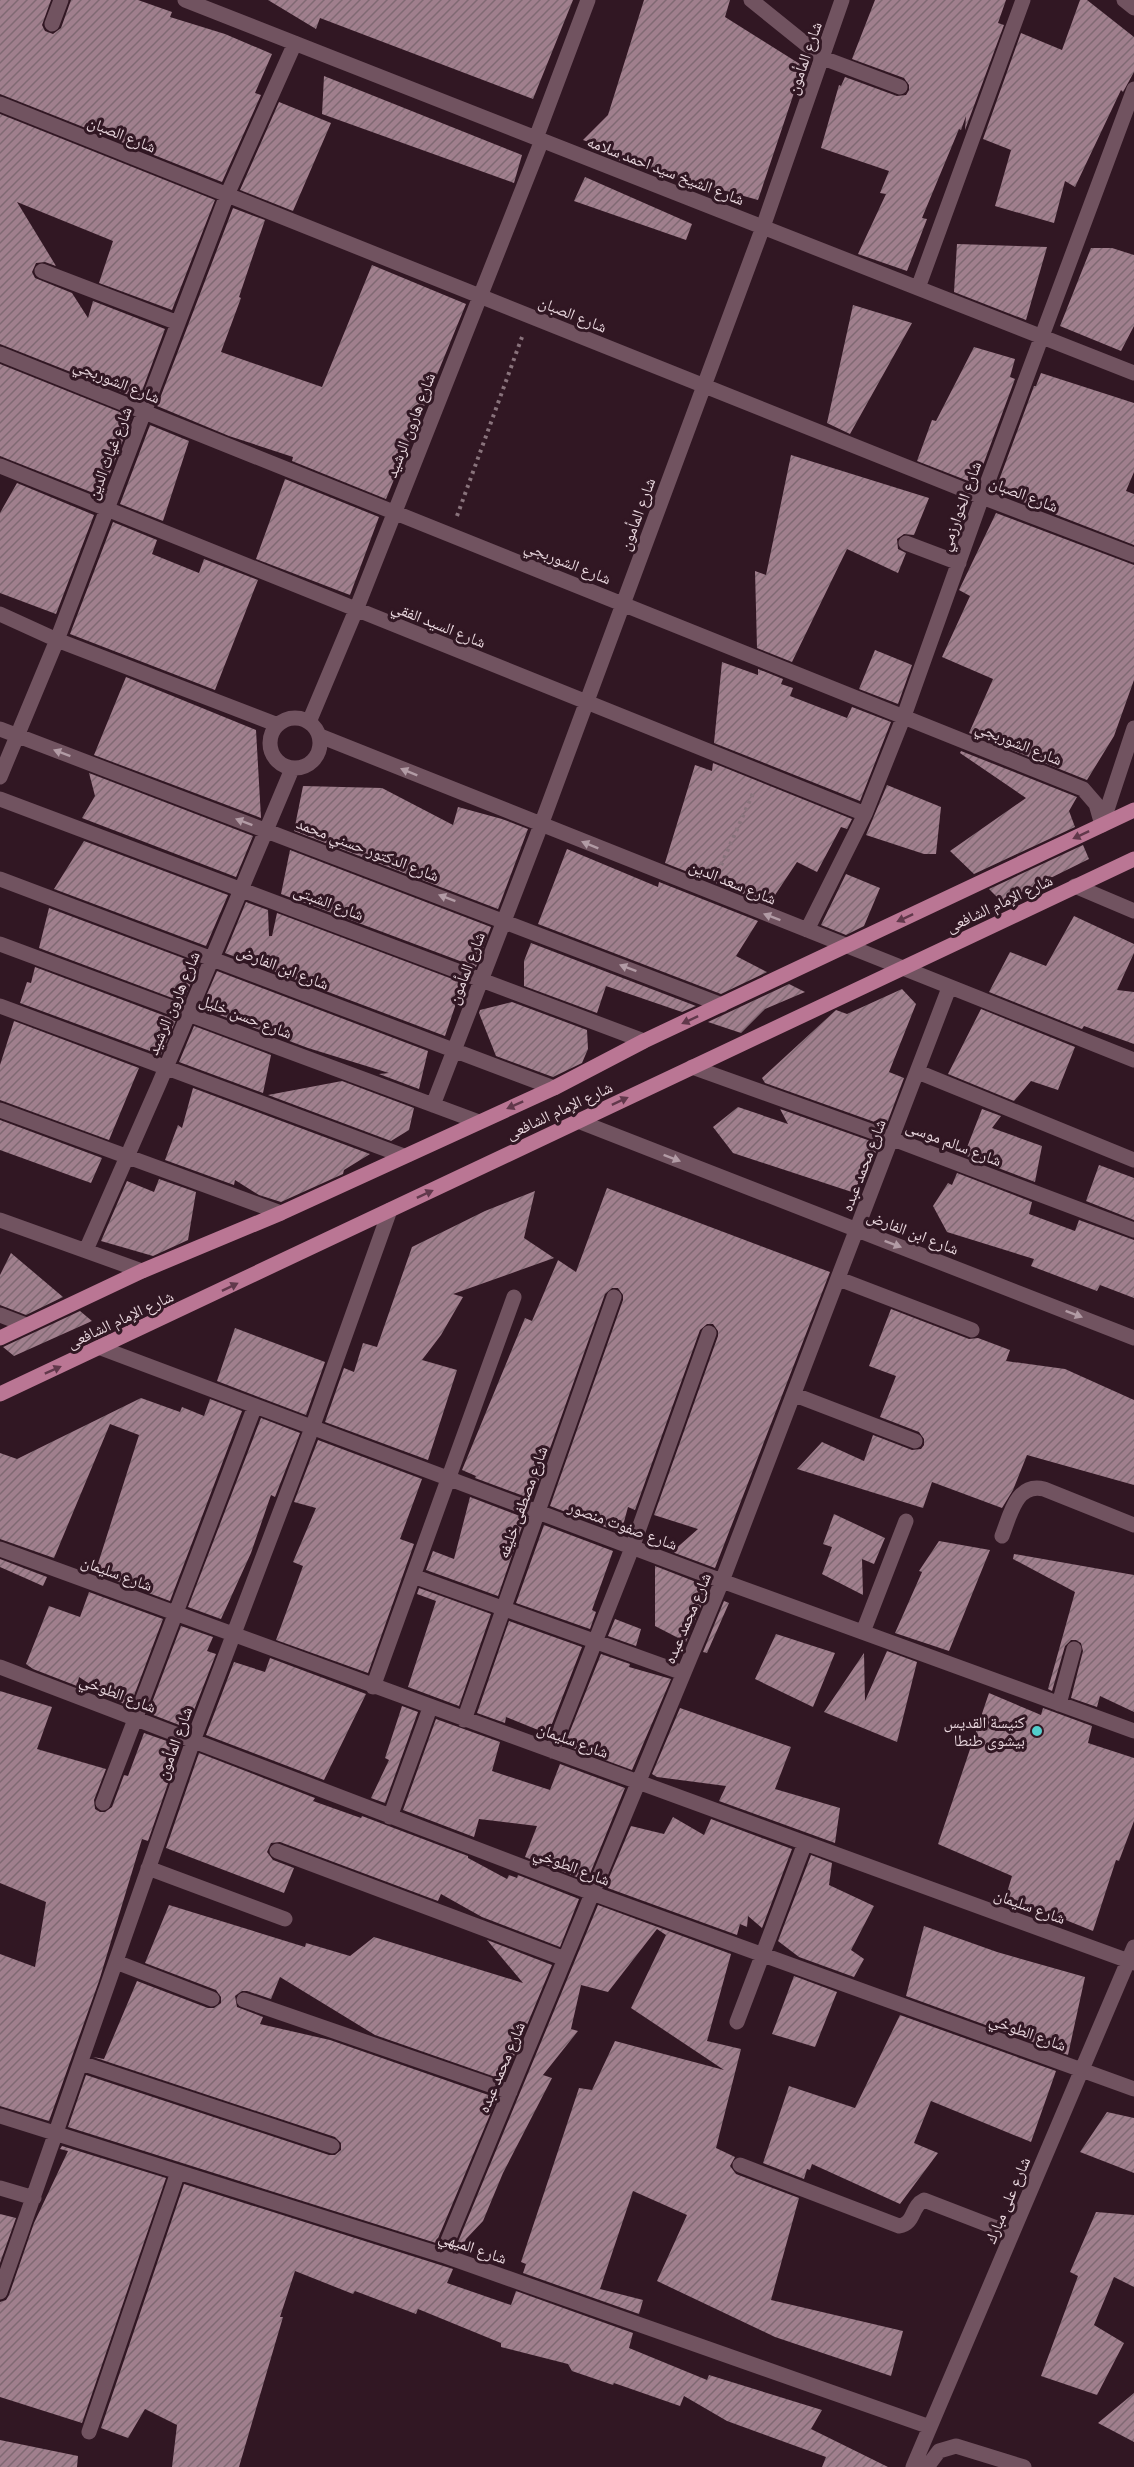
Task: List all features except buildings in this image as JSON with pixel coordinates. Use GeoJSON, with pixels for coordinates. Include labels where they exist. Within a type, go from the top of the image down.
{"type":"FeatureCollection","features":[{"type":"Feature","properties":{"kind":"main road","name":"شارع الإمام الشافعى"},"geometry":{"type":"LineString","coordinates":[[0,1338],[142,1270],[281,1213],[554,1088],[644,1041],[1134,810]]}},
{"type":"Feature","properties":{"kind":"main road","name":"شارع الإمام الشافعى"},"geometry":{"type":"LineString","coordinates":[[0,1394],[1134,859]]}},
{"type":"Feature","properties":{"kind":"street"},"geometry":{"type":"LineString","coordinates":[[52,24],[62,0]]}},
{"type":"Feature","properties":{"kind":"street","name":"شارع الشيخ سيد احمد سلامه"},"geometry":{"type":"LineString","coordinates":[[185,0],[1134,373]]}},
{"type":"Feature","properties":{"kind":"street","name":"شارع هارون الرشيد"},"geometry":{"type":"LineString","coordinates":[[309,722],[356,610],[480,296],[588,0]]}},
{"type":"Feature","properties":{"kind":"street"},"geometry":{"type":"LineString","coordinates":[[751,0],[823,58],[900,87]]}},
{"type":"Feature","properties":{"kind":"street","name":"شارع المأمون"},"geometry":{"type":"LineString","coordinates":[[433,1105],[541,825],[763,227],[842,0]]}},
{"type":"Feature","properties":{"kind":"street"},"geometry":{"type":"LineString","coordinates":[[918,288],[1023,0]]}},
{"type":"Feature","properties":{"kind":"street"},"geometry":{"type":"LineString","coordinates":[[1124,0],[1134,9]]}},
{"type":"Feature","properties":{"kind":"street","name":"شارع غياث الدين"},"geometry":{"type":"LineString","coordinates":[[0,777],[57,640],[228,195],[296,43]]}},
{"type":"Feature","properties":{"kind":"street","name":"شارع الخوارزمي"},"geometry":{"type":"LineString","coordinates":[[807,930],[865,814],[904,716],[982,497],[1134,89]]}},
{"type":"Feature","properties":{"kind":"street","name":"شارع الصبان"},"geometry":{"type":"LineString","coordinates":[[0,104],[982,497],[1134,555]]}},
{"type":"Feature","properties":{"kind":"street"},"geometry":{"type":"LineString","coordinates":[[42,271],[178,323]]}},
{"type":"Feature","properties":{"kind":"street","name":"شارع الشوربجي"},"geometry":{"type":"LineString","coordinates":[[0,354],[1083,789],[1096,804],[1102,825]]}},
{"type":"Feature","properties":{"kind":"street","name":"شارع السيد الفقي"},"geometry":{"type":"LineString","coordinates":[[0,466],[586,704],[865,814]]}},
{"type":"Feature","properties":{"kind":"street"},"geometry":{"type":"LineString","coordinates":[[906,543],[959,563]]}},
{"type":"Feature","properties":{"kind":"street"},"geometry":{"type":"LineString","coordinates":[[0,614],[57,640],[278,725]]}},
{"type":"Feature","properties":{"kind":"street"},"geometry":{"type":"LineString","coordinates":[[290,718],[300,718],[309,722],[320,736],[321,746],[317,756],[302,768],[291,769],[274,759],[269,739],[273,729],[290,718]]}},
{"type":"Feature","properties":{"kind":"street"},"geometry":{"type":"LineString","coordinates":[[1102,825],[1134,728]]}},
{"type":"Feature","properties":{"kind":"street","name":"شارع الدكتور حسني محمد"},"geometry":{"type":"LineString","coordinates":[[0,729],[722,1005]]}},
{"type":"Feature","properties":{"kind":"street","name":"شارع سعد الدين"},"geometry":{"type":"LineString","coordinates":[[320,736],[1134,1060]]}},
{"type":"Feature","properties":{"kind":"street","name":"شارع هارون الرشيد"},"geometry":{"type":"LineString","coordinates":[[86,1250],[166,1068],[291,769]]}},
{"type":"Feature","properties":{"kind":"street","name":"شارع الشبتى"},"geometry":{"type":"LineString","coordinates":[[0,799],[242,888],[644,1041]]}},
{"type":"Feature","properties":{"kind":"street","name":"شارع ابن الفارض"},"geometry":{"type":"LineString","coordinates":[[0,879],[554,1088]]}},
{"type":"Feature","properties":{"kind":"street"},"geometry":{"type":"LineString","coordinates":[[1076,886],[1134,911]]}},
{"type":"Feature","properties":{"kind":"street","name":"شارع حسن خليل"},"geometry":{"type":"LineString","coordinates":[[0,944],[479,1122]]}},
{"type":"Feature","properties":{"kind":"street","name":"شارع محمد عبده"},"geometry":{"type":"LineString","coordinates":[[442,2255],[722,1581],[949,988]]}},
{"type":"Feature","properties":{"kind":"street"},"geometry":{"type":"LineString","coordinates":[[0,1006],[404,1156]]}},
{"type":"Feature","properties":{"kind":"street","name":"شارع سالم موسى"},"geometry":{"type":"LineString","coordinates":[[692,1067],[893,1139],[1134,1230]]}},
{"type":"Feature","properties":{"kind":"street"},"geometry":{"type":"LineString","coordinates":[[918,1072],[1134,1160]]}},
{"type":"Feature","properties":{"kind":"street"},"geometry":{"type":"LineString","coordinates":[[0,1110],[281,1213]]}},
{"type":"Feature","properties":{"kind":"street","name":"شارع ابن الفارض"},"geometry":{"type":"LineString","coordinates":[[578,1121],[1134,1338]]}},
{"type":"Feature","properties":{"kind":"street","name":"شارع المأمون"},"geometry":{"type":"LineString","coordinates":[[0,2292],[3,2273],[57,2134],[193,1741],[312,1428],[390,1210]]}},
{"type":"Feature","properties":{"kind":"street"},"geometry":{"type":"LineString","coordinates":[[0,1220],[142,1270]]}},
{"type":"Feature","properties":{"kind":"street"},"geometry":{"type":"LineString","coordinates":[[839,1279],[972,1330]]}},
{"type":"Feature","properties":{"kind":"street","name":"شارع مصطفى خليفه"},"geometry":{"type":"LineString","coordinates":[[464,1720],[614,1296]]}},
{"type":"Feature","properties":{"kind":"street"},"geometry":{"type":"LineString","coordinates":[[374,1687],[514,1297]]}},
{"type":"Feature","properties":{"kind":"street"},"geometry":{"type":"LineString","coordinates":[[0,1315],[26,1325]]}},
{"type":"Feature","properties":{"kind":"street"},"geometry":{"type":"LineString","coordinates":[[552,1751],[632,1548],[710,1332]]}},
{"type":"Feature","properties":{"kind":"street","name":"شارع صفوت منصور"},"geometry":{"type":"LineString","coordinates":[[101,1348],[537,1513],[1134,1731]]}},
{"type":"Feature","properties":{"kind":"street"},"geometry":{"type":"LineString","coordinates":[[795,1395],[915,1441]]}},
{"type":"Feature","properties":{"kind":"street"},"geometry":{"type":"LineString","coordinates":[[103,1803],[255,1406]]}},
{"type":"Feature","properties":{"kind":"street"},"geometry":{"type":"LineString","coordinates":[[1002,1536],[1019,1496],[1024,1491],[1038,1487],[1134,1525]]}},
{"type":"Feature","properties":{"kind":"street"},"geometry":{"type":"LineString","coordinates":[[863,1632],[906,1521]]}},
{"type":"Feature","properties":{"kind":"street","name":"شارع سليمان"},"geometry":{"type":"LineString","coordinates":[[0,1549],[638,1784],[1132,1957]]}},
{"type":"Feature","properties":{"kind":"street"},"geometry":{"type":"LineString","coordinates":[[413,1576],[683,1672]]}},
{"type":"Feature","properties":{"kind":"street"},"geometry":{"type":"LineString","coordinates":[[1059,1704],[1074,1648]]}},
{"type":"Feature","properties":{"kind":"street","name":"شارع الطوخي"},"geometry":{"type":"LineString","coordinates":[[0,1667],[592,1893],[1134,2089]]}},
{"type":"Feature","properties":{"kind":"street"},"geometry":{"type":"LineString","coordinates":[[390,1817],[430,1708]]}},
{"type":"Feature","properties":{"kind":"street"},"geometry":{"type":"LineString","coordinates":[[737,2022],[805,1843]]}},
{"type":"Feature","properties":{"kind":"street"},"geometry":{"type":"LineString","coordinates":[[278,1851],[565,1959]]}},
{"type":"Feature","properties":{"kind":"street"},"geometry":{"type":"LineString","coordinates":[[148,1868],[285,1918]]}},
{"type":"Feature","properties":{"kind":"street","name":"شارع على مبارك"},"geometry":{"type":"LineString","coordinates":[[913,2467],[1081,2071],[1132,1957]]}},
{"type":"Feature","properties":{"kind":"street"},"geometry":{"type":"LineString","coordinates":[[116,1962],[212,1999]]}},
{"type":"Feature","properties":{"kind":"street"},"geometry":{"type":"LineString","coordinates":[[244,2000],[510,2092]]}},
{"type":"Feature","properties":{"kind":"street"},"geometry":{"type":"LineString","coordinates":[[81,2063],[332,2146]]}},
{"type":"Feature","properties":{"kind":"street","name":"شارع الميهي"},"geometry":{"type":"LineString","coordinates":[[0,2116],[442,2255],[930,2427]]}},
{"type":"Feature","properties":{"kind":"street"},"geometry":{"type":"LineString","coordinates":[[740,2165],[899,2226],[905,2225],[910,2220],[914,2208],[924,2200],[1012,2234]]}},
{"type":"Feature","properties":{"kind":"street"},"geometry":{"type":"LineString","coordinates":[[89,2432],[178,2172]]}},
{"type":"Feature","properties":{"kind":"street"},"geometry":{"type":"LineString","coordinates":[[0,2188],[34,2198]]}},
{"type":"Feature","properties":{"kind":"street"},"geometry":{"type":"LineString","coordinates":[[927,2467],[939,2451],[956,2446],[1024,2467]]}},
{"type":"Feature","properties":{"kind":"path"},"geometry":{"type":"LineString","coordinates":[[450,534],[530,316]]}},
{"type":"Feature","properties":{"kind":"path"},"geometry":{"type":"LineString","coordinates":[[709,892],[762,774]]}},
{"type":"Feature","properties":{"kind":"place","name":"كنيسة القديس بيشوى طنطا"},"geometry":{"type":"Point","coordinates":[1037,1731]}}]}
